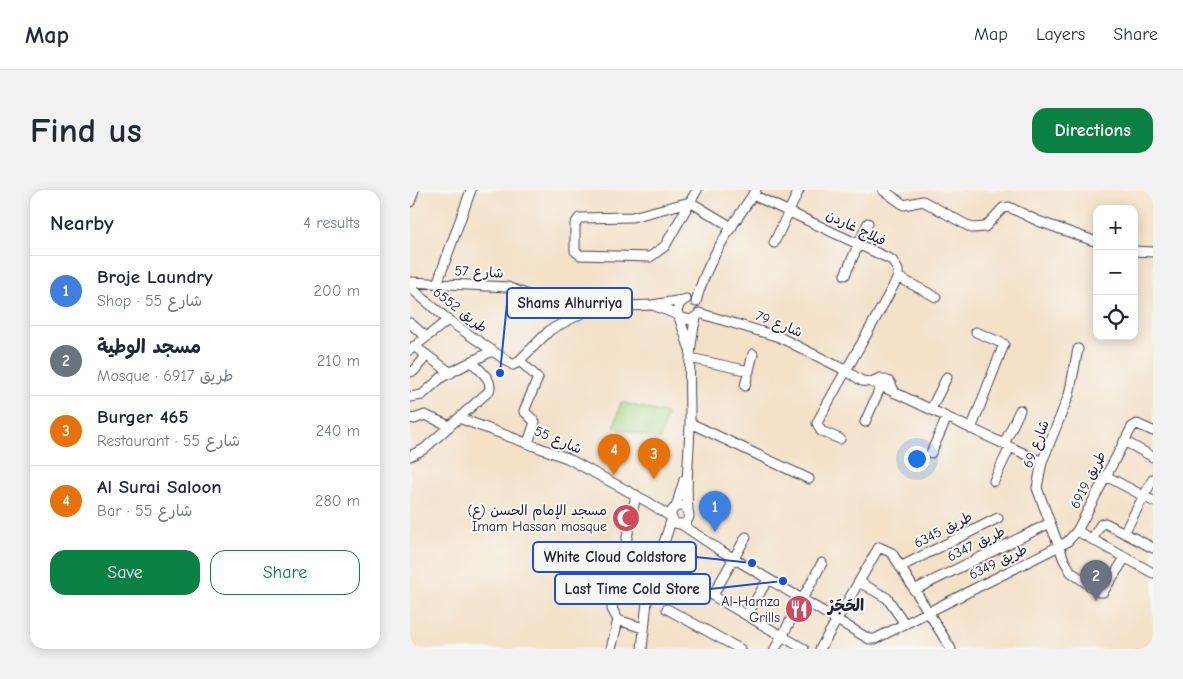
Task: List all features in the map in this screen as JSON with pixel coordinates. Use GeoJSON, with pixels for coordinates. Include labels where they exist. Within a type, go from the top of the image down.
{"type":"FeatureCollection","features":[{"type":"Feature","properties":{"kind":"street"},"geometry":{"type":"LineString","coordinates":[[410,202],[414,190]]}},
{"type":"Feature","properties":{"kind":"street"},"geometry":{"type":"LineString","coordinates":[[437,284],[471,190]]}},
{"type":"Feature","properties":{"kind":"street"},"geometry":{"type":"LineString","coordinates":[[697,190],[690,202],[665,246],[650,257],[580,255],[575,251],[575,224],[579,218],[632,217],[690,202],[732,227]]}},
{"type":"Feature","properties":{"kind":"street"},"geometry":{"type":"LineString","coordinates":[[774,242],[799,190]]}},
{"type":"Feature","properties":{"kind":"street"},"geometry":{"type":"LineString","coordinates":[[883,190],[904,205],[924,201],[972,228],[985,227],[1003,208],[1009,207],[1038,221],[1093,241]]}},
{"type":"Feature","properties":{"kind":"street"},"geometry":{"type":"LineString","coordinates":[[690,355],[678,307],[689,300],[700,284],[732,227],[755,192]]}},
{"type":"Feature","properties":{"kind":"street","name":"فيلاج غاردن"},"geometry":{"type":"LineString","coordinates":[[755,192],[789,211],[892,260],[898,270],[898,277]]}},
{"type":"Feature","properties":{"kind":"street"},"geometry":{"type":"LineString","coordinates":[[845,275],[868,223]]}},
{"type":"Feature","properties":{"kind":"street"},"geometry":{"type":"LineString","coordinates":[[1138,251],[1153,252]]}},
{"type":"Feature","properties":{"kind":"street"},"geometry":{"type":"LineString","coordinates":[[840,439],[821,431],[817,423],[845,370],[862,346],[898,277],[936,297]]}},
{"type":"Feature","properties":{"kind":"street","name":"شارع 57"},"geometry":{"type":"LineString","coordinates":[[410,282],[507,287],[542,300],[568,318]]}},
{"type":"Feature","properties":{"kind":"street","name":"طريق 6552"},"geometry":{"type":"LineString","coordinates":[[410,287],[448,320],[492,351],[513,365],[520,361]]}},
{"type":"Feature","properties":{"kind":"street"},"geometry":{"type":"LineString","coordinates":[[528,442],[535,422],[524,411],[538,378],[520,361],[550,330],[568,318],[604,307],[652,305],[689,300]]}},
{"type":"Feature","properties":{"kind":"street"},"geometry":{"type":"LineString","coordinates":[[689,300],[697,315],[690,355],[690,423],[686,475],[689,513],[705,540]]}},
{"type":"Feature","properties":{"kind":"street"},"geometry":{"type":"LineString","coordinates":[[652,305],[679,316]]}},
{"type":"Feature","properties":{"kind":"street","name":"شارع 79"},"geometry":{"type":"LineString","coordinates":[[679,316],[691,320],[697,315],[779,337],[845,370],[862,381],[871,382]]}},
{"type":"Feature","properties":{"kind":"street"},"geometry":{"type":"LineString","coordinates":[[448,320],[412,348],[427,355],[451,373]]}},
{"type":"Feature","properties":{"kind":"street"},"geometry":{"type":"LineString","coordinates":[[410,323],[426,337]]}},
{"type":"Feature","properties":{"kind":"street"},"geometry":{"type":"LineString","coordinates":[[971,429],[1004,344],[976,332]]}},
{"type":"Feature","properties":{"kind":"street","name":"شارع 69"},"geometry":{"type":"LineString","coordinates":[[1078,349],[1069,395],[1042,462],[1037,488],[1058,547],[1071,572],[1099,592],[1104,591],[1125,558]]}},
{"type":"Feature","properties":{"kind":"street"},"geometry":{"type":"LineString","coordinates":[[410,397],[422,395],[451,373],[492,351]]}},
{"type":"Feature","properties":{"kind":"street"},"geometry":{"type":"LineString","coordinates":[[744,386],[753,354]]}},
{"type":"Feature","properties":{"kind":"street"},"geometry":{"type":"LineString","coordinates":[[410,372],[414,371],[427,355]]}},
{"type":"Feature","properties":{"kind":"street"},"geometry":{"type":"LineString","coordinates":[[690,355],[749,371]]}},
{"type":"Feature","properties":{"kind":"street"},"geometry":{"type":"LineString","coordinates":[[410,456],[424,449],[489,391],[490,381],[472,362]]}},
{"type":"Feature","properties":{"kind":"street"},"geometry":{"type":"LineString","coordinates":[[932,409],[947,377]]}},
{"type":"Feature","properties":{"kind":"street"},"geometry":{"type":"LineString","coordinates":[[871,382],[880,378],[890,382],[895,393]]}},
{"type":"Feature","properties":{"kind":"street"},"geometry":{"type":"LineString","coordinates":[[871,382],[1042,462]]}},
{"type":"Feature","properties":{"kind":"street"},"geometry":{"type":"LineString","coordinates":[[865,422],[881,386]]}},
{"type":"Feature","properties":{"kind":"street"},"geometry":{"type":"LineString","coordinates":[[994,481],[1020,410]]}},
{"type":"Feature","properties":{"kind":"street"},"geometry":{"type":"LineString","coordinates":[[410,418],[414,419],[425,415],[450,426]]}},
{"type":"Feature","properties":{"kind":"street","name":"شارع 55"},"geometry":{"type":"LineString","coordinates":[[462,415],[480,425],[567,458],[648,502],[680,524]]}},
{"type":"Feature","properties":{"kind":"street"},"geometry":{"type":"LineString","coordinates":[[931,453],[947,417]]}},
{"type":"Feature","properties":{"kind":"street"},"geometry":{"type":"LineString","coordinates":[[690,423],[809,479]]}},
{"type":"Feature","properties":{"kind":"street"},"geometry":{"type":"LineString","coordinates":[[1153,431],[1135,425],[1124,441],[1153,456]]}},
{"type":"Feature","properties":{"kind":"street","name":"طريق 6919"},"geometry":{"type":"LineString","coordinates":[[1077,531],[1124,441]]}},
{"type":"Feature","properties":{"kind":"street"},"geometry":{"type":"LineString","coordinates":[[642,649],[649,586],[686,475]]}},
{"type":"Feature","properties":{"kind":"street"},"geometry":{"type":"LineString","coordinates":[[1106,476],[1153,501]]}},
{"type":"Feature","properties":{"kind":"street"},"geometry":{"type":"LineString","coordinates":[[1124,533],[1153,479]]}},
{"type":"Feature","properties":{"kind":"street"},"geometry":{"type":"LineString","coordinates":[[636,495],[612,605],[613,614],[618,620],[643,628]]}},
{"type":"Feature","properties":{"kind":"street","name":"شارع 55"},"geometry":{"type":"LineString","coordinates":[[648,502],[676,507],[683,506],[689,513]]}},
{"type":"Feature","properties":{"kind":"street"},"geometry":{"type":"LineString","coordinates":[[662,546],[689,513]]}},
{"type":"Feature","properties":{"kind":"street","name":"طريق 6345"},"geometry":{"type":"LineString","coordinates":[[900,567],[998,518]]}},
{"type":"Feature","properties":{"kind":"street"},"geometry":{"type":"LineString","coordinates":[[1092,539],[1102,523],[1153,548]]}},
{"type":"Feature","properties":{"kind":"street"},"geometry":{"type":"LineString","coordinates":[[680,524],[734,559],[872,639],[928,612]]}},
{"type":"Feature","properties":{"kind":"street","name":"طريق 6347"},"geometry":{"type":"LineString","coordinates":[[914,590],[1050,524]]}},
{"type":"Feature","properties":{"kind":"street"},"geometry":{"type":"LineString","coordinates":[[1077,531],[1153,574]]}},
{"type":"Feature","properties":{"kind":"street","name":"طريق 6349"},"geometry":{"type":"LineString","coordinates":[[928,612],[1058,547],[1067,542],[1077,531]]}},
{"type":"Feature","properties":{"kind":"street"},"geometry":{"type":"LineString","coordinates":[[746,537],[734,559],[709,593],[804,649]]}},
{"type":"Feature","properties":{"kind":"street"},"geometry":{"type":"LineString","coordinates":[[820,649],[878,547],[892,553],[951,649]]}},
{"type":"Feature","properties":{"kind":"street"},"geometry":{"type":"LineString","coordinates":[[774,649],[822,563]]}},
{"type":"Feature","properties":{"kind":"street"},"geometry":{"type":"LineString","coordinates":[[747,615],[768,579]]}},
{"type":"Feature","properties":{"kind":"street"},"geometry":{"type":"LineString","coordinates":[[859,582],[887,598],[905,624]]}},
{"type":"Feature","properties":{"kind":"street"},"geometry":{"type":"LineString","coordinates":[[667,609],[740,649]]}},
{"type":"Feature","properties":{"kind":"street"},"geometry":{"type":"LineString","coordinates":[[611,649],[618,620]]}},
{"type":"Feature","properties":{"kind":"green space"},"geometry":{"type":"Polygon","coordinates":[[[621,402],[667,414],[660,440],[614,427],[621,402]]]}},
{"type":"Feature","properties":{"kind":"place","name":"Shams Alhurriya"},"geometry":{"type":"Point","coordinates":[500,373]}},
{"type":"Feature","properties":{"kind":"place","name":"Al Surai Saloon"},"geometry":{"type":"Point","coordinates":[614,475]}},
{"type":"Feature","properties":{"kind":"place","name":"Burger 465"},"geometry":{"type":"Point","coordinates":[654,479]}},
{"type":"Feature","properties":{"kind":"place","name":"مسجد الإمام الحسن (ع) Imam Hassan mosque"},"geometry":{"type":"Point","coordinates":[626,518]}},
{"type":"Feature","properties":{"kind":"place","name":"Broje Laundry"},"geometry":{"type":"Point","coordinates":[715,532]}},
{"type":"Feature","properties":{"kind":"place","name":"White Cloud Coldstore"},"geometry":{"type":"Point","coordinates":[752,563]}},
{"type":"Feature","properties":{"kind":"place","name":"Last Time Cold Store"},"geometry":{"type":"Point","coordinates":[783,581]}},
{"type":"Feature","properties":{"kind":"place","name":"مسجد الوطية"},"geometry":{"type":"Point","coordinates":[1096,601]}},
{"type":"Feature","properties":{"kind":"place","name":"Al-Hamza Grills"},"geometry":{"type":"Point","coordinates":[799,609]}},
{"type":"Feature","properties":{"kind":"district","name":"الحَجَرْ"},"geometry":{"type":"Point","coordinates":[846,606]}}]}
